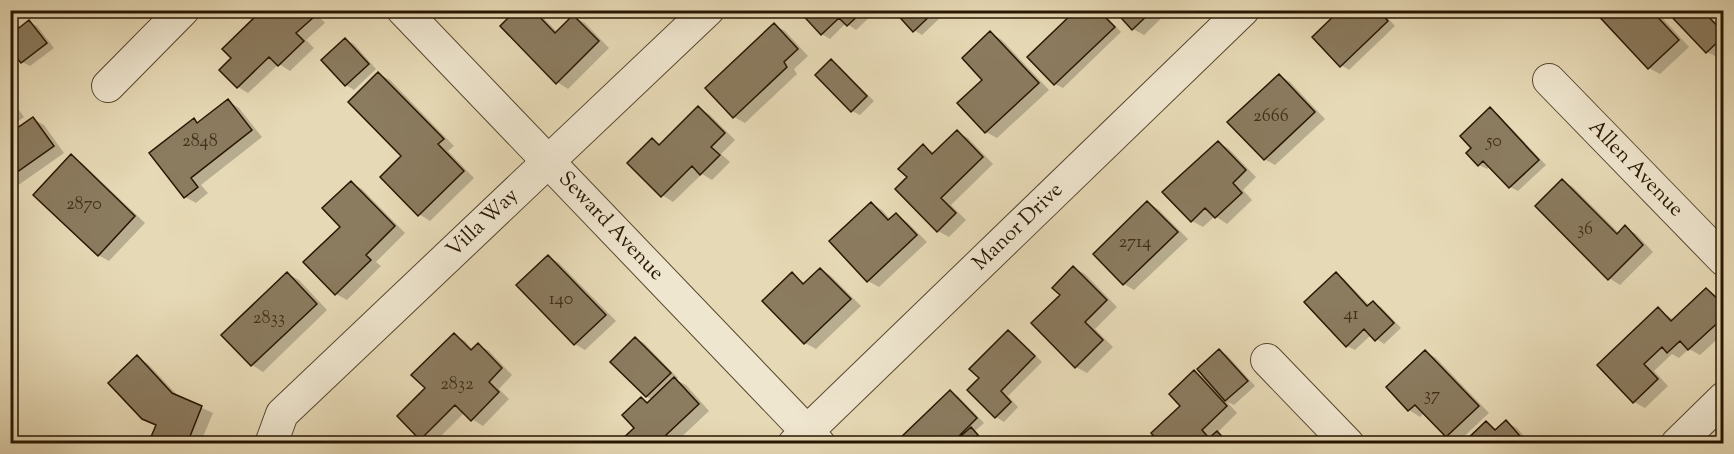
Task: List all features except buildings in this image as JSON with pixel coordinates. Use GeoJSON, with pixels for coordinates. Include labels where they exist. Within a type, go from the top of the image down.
{"type":"FeatureCollection","features":[{"type":"Feature","properties":{"kind":"street"},"geometry":{"type":"LineString","coordinates":[[108,86],[183,10]]}},
{"type":"Feature","properties":{"kind":"street","name":"Seward Avenue"},"geometry":{"type":"LineString","coordinates":[[403,10],[806,439]]}},
{"type":"Feature","properties":{"kind":"street","name":"Villa Way"},"geometry":{"type":"LineString","coordinates":[[271,444],[282,414],[708,10]]}},
{"type":"Feature","properties":{"kind":"street","name":"Manor Drive"},"geometry":{"type":"LineString","coordinates":[[806,439],[1243,10]]}},
{"type":"Feature","properties":{"kind":"street","name":"Allen Avenue"},"geometry":{"type":"LineString","coordinates":[[1549,80],[1724,260]]}},
{"type":"Feature","properties":{"kind":"street"},"geometry":{"type":"LineString","coordinates":[[1267,360],[1348,444]]}},
{"type":"Feature","properties":{"kind":"street"},"geometry":{"type":"LineString","coordinates":[[1677,444],[1724,398]]}}]}
